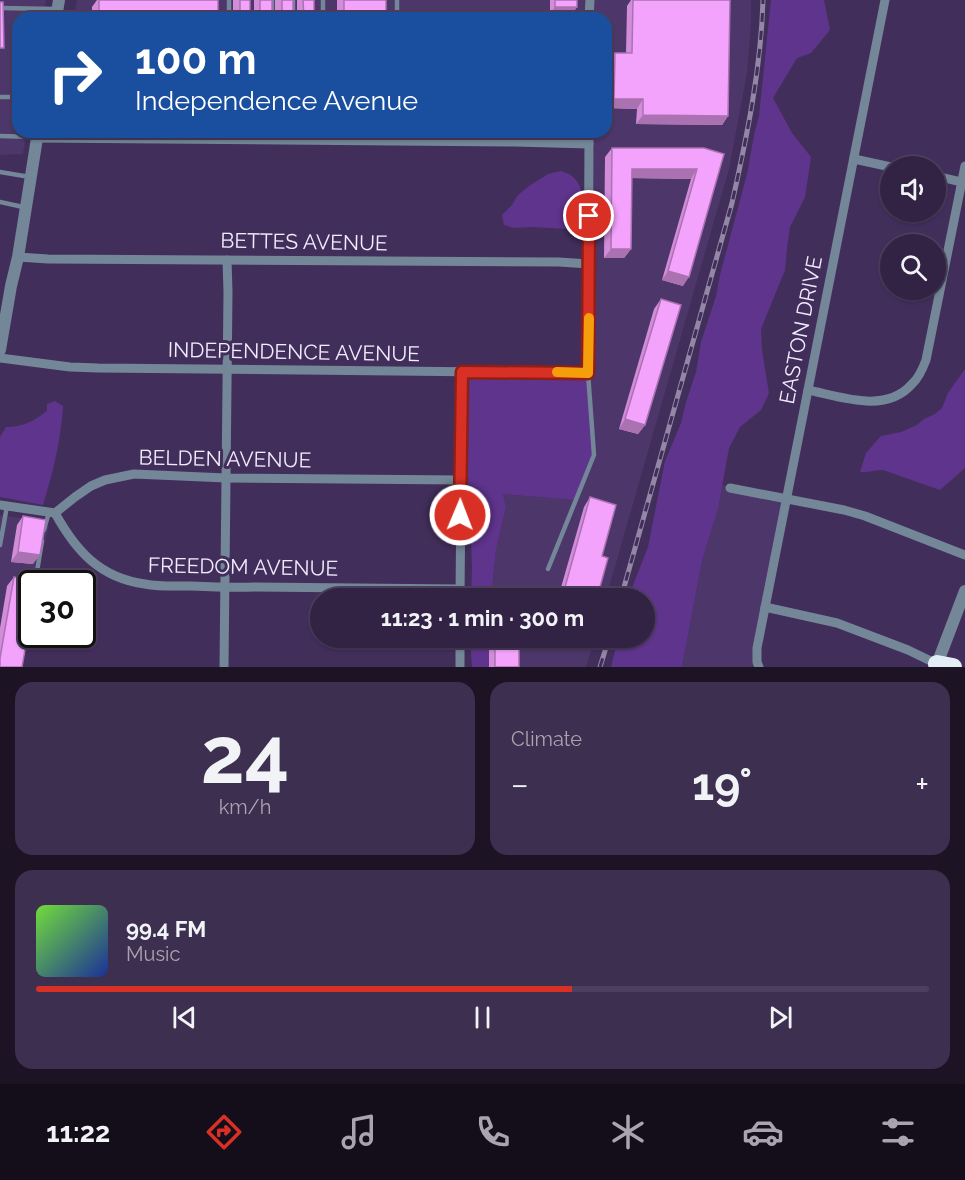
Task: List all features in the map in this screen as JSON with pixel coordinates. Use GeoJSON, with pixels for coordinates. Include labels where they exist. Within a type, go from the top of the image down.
{"type":"FeatureCollection","features":[{"type":"Feature","properties":{"kind":"street","name":"EASTON DRIVE"},"geometry":{"type":"LineString","coordinates":[[759,667],[757,648],[885,0]]}},
{"type":"Feature","properties":{"kind":"street"},"geometry":{"type":"LineString","coordinates":[[0,350],[38,138]]}},
{"type":"Feature","properties":{"kind":"street"},"geometry":{"type":"LineString","coordinates":[[238,138],[589,144]]}},
{"type":"Feature","properties":{"kind":"street"},"geometry":{"type":"LineString","coordinates":[[588,373],[589,138]]}},
{"type":"Feature","properties":{"kind":"street"},"geometry":{"type":"LineString","coordinates":[[854,159],[880,165]]}},
{"type":"Feature","properties":{"kind":"street"},"geometry":{"type":"LineString","coordinates":[[808,390],[849,399],[875,401],[902,393],[912,385],[922,371],[964,182],[965,166]]}},
{"type":"Feature","properties":{"kind":"street"},"geometry":{"type":"LineString","coordinates":[[946,178],[964,182]]}},
{"type":"Feature","properties":{"kind":"street","name":"BETTES AVENUE"},"geometry":{"type":"LineString","coordinates":[[18,256],[48,259],[589,264]]}},
{"type":"Feature","properties":{"kind":"street"},"geometry":{"type":"LineString","coordinates":[[224,667],[227,260]]}},
{"type":"Feature","properties":{"kind":"street","name":"INDEPENDENCE AVENUE"},"geometry":{"type":"LineString","coordinates":[[0,358],[70,367],[588,373]]}},
{"type":"Feature","properties":{"kind":"street"},"geometry":{"type":"LineString","coordinates":[[459,588],[462,372]]}},
{"type":"Feature","properties":{"kind":"street","name":"BELDEN AVENUE"},"geometry":{"type":"LineString","coordinates":[[52,513],[91,486],[120,476],[148,474],[226,478],[461,480]]}},
{"type":"Feature","properties":{"kind":"street"},"geometry":{"type":"LineString","coordinates":[[730,488],[865,516],[965,555]]}},
{"type":"Feature","properties":{"kind":"street"},"geometry":{"type":"LineString","coordinates":[[4,505],[52,513]]}},
{"type":"Feature","properties":{"kind":"street","name":"FREEDOM AVENUE"},"geometry":{"type":"LineString","coordinates":[[52,513],[79,550],[93,563],[128,581],[145,585],[310,589]]}},
{"type":"Feature","properties":{"kind":"street"},"geometry":{"type":"LineString","coordinates":[[765,608],[837,623],[908,650],[942,666],[965,591]]}},
{"type":"Feature","properties":{"kind":"street"},"geometry":{"type":"LineString","coordinates":[[460,648],[460,667]]}},
{"type":"Feature","properties":{"kind":"lane"},"geometry":{"type":"LineString","coordinates":[[0,8],[57,9]]}},
{"type":"Feature","properties":{"kind":"lane"},"geometry":{"type":"LineString","coordinates":[[0,172],[31,177]]}},
{"type":"Feature","properties":{"kind":"lane"},"geometry":{"type":"LineString","coordinates":[[0,202],[26,208]]}},
{"type":"Feature","properties":{"kind":"lane"},"geometry":{"type":"LineString","coordinates":[[548,569],[594,455],[588,373]]}},
{"type":"Feature","properties":{"kind":"lane"},"geometry":{"type":"LineString","coordinates":[[0,545],[4,505]]}},
{"type":"Feature","properties":{"kind":"lane"},"geometry":{"type":"LineString","coordinates":[[37,570],[45,527],[52,513]]}},
{"type":"Feature","properties":{"kind":"shaded area"},"geometry":{"type":"Polygon","coordinates":[[[0,0],[46,0],[45,12],[12,12],[12,138],[25,138],[23,154],[0,155],[0,0]]]}},
{"type":"Feature","properties":{"kind":"shaded area"},"geometry":{"type":"Polygon","coordinates":[[[77,0],[751,0],[747,73],[729,169],[609,588],[492,588],[496,550],[506,507],[503,494],[575,500],[588,373],[589,144],[411,141],[411,138],[612,138],[612,12],[75,12],[77,0]]]}},
{"type":"Feature","properties":{"kind":"shaded area"},"geometry":{"type":"Polygon","coordinates":[[[771,0],[824,0],[830,30],[811,53],[797,58],[773,98],[792,133],[811,157],[805,197],[790,227],[785,270],[761,329],[769,393],[761,410],[740,427],[729,448],[718,509],[702,561],[682,667],[611,667],[616,648],[655,648],[655,588],[632,588],[648,547],[665,461],[681,423],[696,372],[701,342],[716,296],[747,174],[759,116],[771,0]]]}},
{"type":"Feature","properties":{"kind":"shaded area"},"geometry":{"type":"Polygon","coordinates":[[[561,171],[573,177],[581,189],[584,202],[584,230],[514,228],[504,225],[502,215],[518,195],[548,174],[561,171]]]}},
{"type":"Feature","properties":{"kind":"shaded area"},"geometry":{"type":"Polygon","coordinates":[[[965,369],[965,468],[940,490],[883,470],[860,472],[866,453],[881,436],[901,432],[917,425],[942,408],[948,393],[965,369]]]}},
{"type":"Feature","properties":{"kind":"shaded area"},"geometry":{"type":"Polygon","coordinates":[[[462,372],[588,373],[594,455],[575,500],[503,494],[506,507],[496,550],[492,588],[471,588],[471,537],[474,524],[469,501],[471,491],[461,490],[462,372]]]}},
{"type":"Feature","properties":{"kind":"shaded area"},"geometry":{"type":"Polygon","coordinates":[[[55,401],[63,406],[62,419],[56,456],[43,505],[0,497],[0,437],[6,427],[23,425],[33,420],[47,411],[47,404],[55,401]]]}},
{"type":"Feature","properties":{"kind":"shaded area"},"geometry":{"type":"Polygon","coordinates":[[[722,485],[786,499],[757,648],[759,667],[682,667],[702,561],[718,509],[722,485]]]}},
{"type":"Feature","properties":{"kind":"shaded area"},"geometry":{"type":"Polygon","coordinates":[[[0,515],[41,521],[49,526],[38,570],[18,570],[18,620],[0,667],[0,515]]]}},
{"type":"Feature","properties":{"kind":"shaded area"},"geometry":{"type":"Polygon","coordinates":[[[471,648],[489,648],[489,667],[472,667],[471,648]]]}},
{"type":"Feature","properties":{"kind":"shaded area"},"geometry":{"type":"Polygon","coordinates":[[[489,648],[592,648],[586,667],[489,667],[489,648]]]}},
{"type":"Feature","properties":{"kind":"building"},"geometry":{"type":"Polygon","coordinates":[[[99,0],[218,0],[218,12],[99,12],[99,0]]]}},
{"type":"Feature","properties":{"kind":"building"},"geometry":{"type":"Polygon","coordinates":[[[240,0],[250,0],[250,12],[240,12],[240,0]]]}},
{"type":"Feature","properties":{"kind":"building"},"geometry":{"type":"Polygon","coordinates":[[[260,0],[272,0],[272,12],[260,12],[260,0]]]}},
{"type":"Feature","properties":{"kind":"building"},"geometry":{"type":"Polygon","coordinates":[[[282,0],[293,0],[293,12],[282,12],[282,0]]]}},
{"type":"Feature","properties":{"kind":"building"},"geometry":{"type":"Polygon","coordinates":[[[303,0],[314,0],[314,12],[304,12],[303,0]]]}},
{"type":"Feature","properties":{"kind":"building"},"geometry":{"type":"Polygon","coordinates":[[[344,0],[386,0],[386,12],[344,12],[344,0]]]}},
{"type":"Feature","properties":{"kind":"building"},"geometry":{"type":"Polygon","coordinates":[[[555,0],[577,0],[577,7],[555,7],[555,0]]]}},
{"type":"Feature","properties":{"kind":"building"},"geometry":{"type":"Polygon","coordinates":[[[633,0],[730,0],[728,116],[643,115],[643,99],[614,99],[615,53],[632,53],[633,0]]]}},
{"type":"Feature","properties":{"kind":"building"},"geometry":{"type":"Polygon","coordinates":[[[0,2],[3,2],[4,48],[0,48],[0,2]]]}},
{"type":"Feature","properties":{"kind":"building"},"geometry":{"type":"Polygon","coordinates":[[[612,148],[704,148],[724,154],[689,277],[668,271],[697,169],[632,169],[631,249],[611,249],[612,148]]]}},
{"type":"Feature","properties":{"kind":"building"},"geometry":{"type":"Polygon","coordinates":[[[661,299],[681,305],[645,425],[625,419],[661,299]]]}},
{"type":"Feature","properties":{"kind":"building"},"geometry":{"type":"Polygon","coordinates":[[[590,497],[616,505],[602,556],[608,558],[600,588],[565,588],[590,497]]]}},
{"type":"Feature","properties":{"kind":"building"},"geometry":{"type":"Polygon","coordinates":[[[23,516],[46,520],[40,555],[18,552],[23,516]]]}},
{"type":"Feature","properties":{"kind":"building"},"geometry":{"type":"Polygon","coordinates":[[[14,577],[18,578],[18,648],[25,648],[22,667],[0,667],[14,577]]]}},
{"type":"Feature","properties":{"kind":"building"},"geometry":{"type":"Polygon","coordinates":[[[495,648],[519,648],[519,667],[495,667],[495,648]]]}},
{"type":"Feature","properties":{"kind":"railway"},"geometry":{"type":"LineString","coordinates":[[624,588],[732,203],[756,77],[763,0]]}},
{"type":"Feature","properties":{"kind":"railway"},"geometry":{"type":"LineString","coordinates":[[600,667],[606,648]]}},
{"type":"Feature","properties":{"kind":"slow traffic"},"geometry":{"type":"LineString","coordinates":[[557,372],[588,373],[589,318]]}},
{"type":"Feature","properties":{"kind":"route"},"geometry":{"type":"LineString","coordinates":[[460,515],[462,372],[588,373],[589,216]]}}]}
